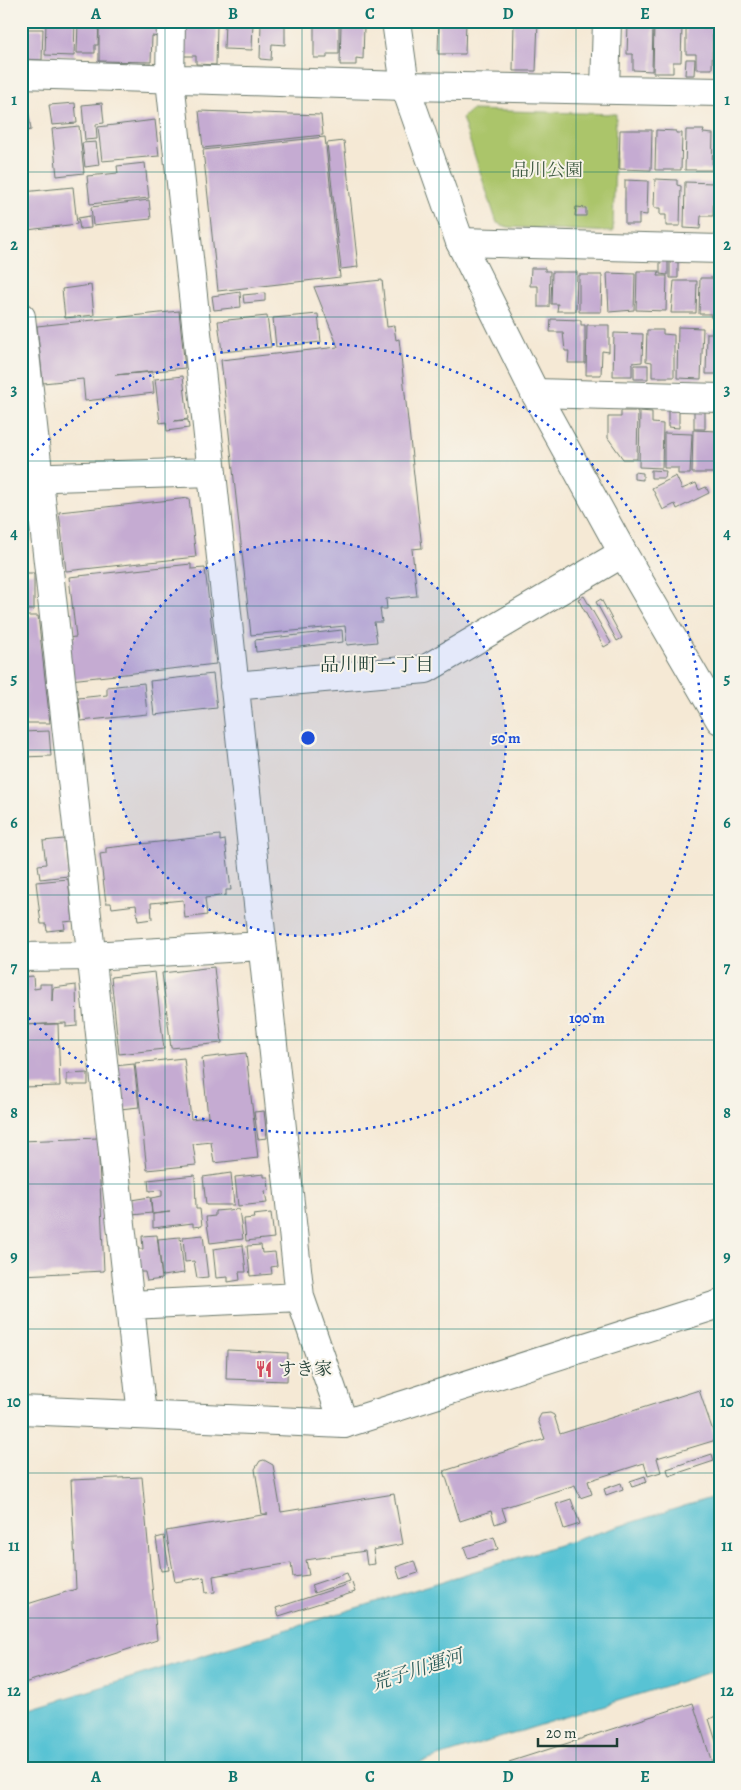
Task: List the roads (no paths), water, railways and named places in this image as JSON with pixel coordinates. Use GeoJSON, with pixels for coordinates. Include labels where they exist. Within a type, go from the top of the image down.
{"type":"FeatureCollection","features":[{"type":"Feature","properties":{"kind":"street"},"geometry":{"type":"LineString","coordinates":[[171,21],[170,80],[300,1297],[344,1424]]}},
{"type":"Feature","properties":{"kind":"street"},"geometry":{"type":"LineString","coordinates":[[396,21],[405,86],[460,242],[535,393],[623,553],[720,720]]}},
{"type":"Feature","properties":{"kind":"street"},"geometry":{"type":"LineString","coordinates":[[605,90],[607,21]]}},
{"type":"Feature","properties":{"kind":"street"},"geometry":{"type":"LineString","coordinates":[[21,74],[170,80],[720,92]]}},
{"type":"Feature","properties":{"kind":"street"},"geometry":{"type":"LineString","coordinates":[[460,242],[720,249]]}},
{"type":"Feature","properties":{"kind":"street"},"geometry":{"type":"LineString","coordinates":[[21,317],[30,478],[91,956],[142,1415]]}},
{"type":"Feature","properties":{"kind":"street"},"geometry":{"type":"LineString","coordinates":[[535,393],[720,398]]}},
{"type":"Feature","properties":{"kind":"street"},"geometry":{"type":"LineString","coordinates":[[30,478],[212,472]]}},
{"type":"Feature","properties":{"kind":"street"},"geometry":{"type":"LineString","coordinates":[[234,686],[426,669],[623,553]]}},
{"type":"Feature","properties":{"kind":"street"},"geometry":{"type":"LineString","coordinates":[[21,957],[91,956],[262,946]]}},
{"type":"Feature","properties":{"kind":"street"},"geometry":{"type":"LineString","coordinates":[[130,1305],[300,1297]]}},
{"type":"Feature","properties":{"kind":"street"},"geometry":{"type":"LineString","coordinates":[[21,1410],[344,1424],[720,1304]]}},
{"type":"Feature","properties":{"kind":"water","name":"荒子川運河"},"geometry":{"type":"Polygon","coordinates":[[[720,1495],[720,1669],[400,1769],[21,1769],[21,1712],[720,1495]]]}},
{"type":"Feature","properties":{"kind":"place","name":"すき家"},"geometry":{"type":"Point","coordinates":[264,1369]}},
{"type":"Feature","properties":{"kind":"district","name":"品川町一丁目"},"geometry":{"type":"Point","coordinates":[377,665]}},
{"type":"Feature","properties":{"kind":"park label","name":"品川公園"},"geometry":{"type":"Point","coordinates":[547,170]}}]}
